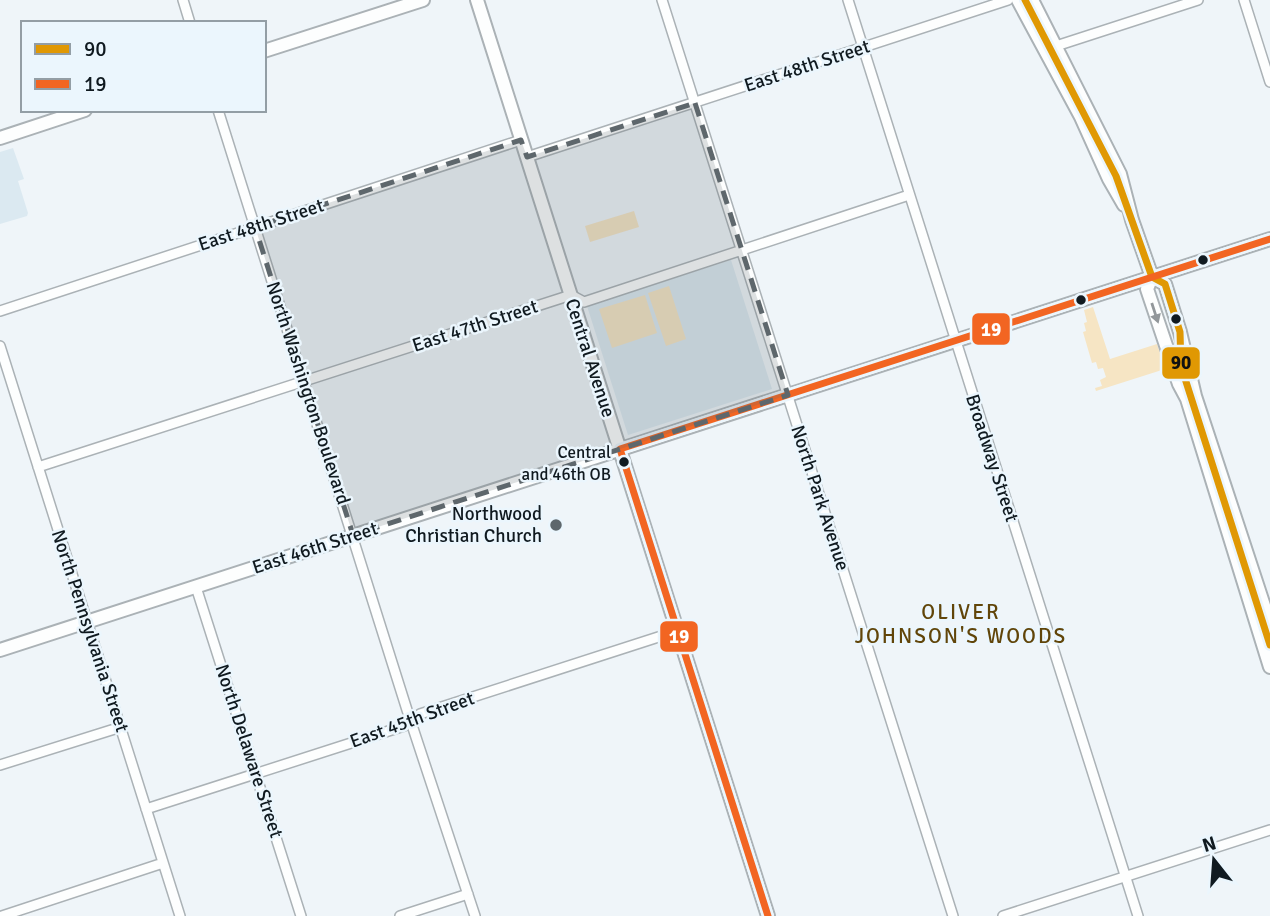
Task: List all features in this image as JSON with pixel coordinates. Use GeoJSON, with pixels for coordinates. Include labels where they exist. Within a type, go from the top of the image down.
{"type":"FeatureCollection","features":[{"type":"Feature","properties":{"kind":"main road"},"geometry":{"type":"LineString","coordinates":[[266,50],[423,0]]}},
{"type":"Feature","properties":{"kind":"main road","name":"Central Avenue"},"geometry":{"type":"LineString","coordinates":[[477,0],[768,916]]}},
{"type":"Feature","properties":{"kind":"main road"},"geometry":{"type":"LineString","coordinates":[[1018,0],[1132,220]]}},
{"type":"Feature","properties":{"kind":"main road"},"geometry":{"type":"LineString","coordinates":[[1032,0],[1120,174],[1132,220],[1152,277],[1164,284],[1166,289],[1195,396],[1270,624]]}},
{"type":"Feature","properties":{"kind":"main road"},"geometry":{"type":"LineString","coordinates":[[0,138],[79,112]]}},
{"type":"Feature","properties":{"kind":"main road","name":"East 46th Street"},"geometry":{"type":"LineString","coordinates":[[0,650],[1270,239]]}},
{"type":"Feature","properties":{"kind":"main road"},"geometry":{"type":"LineString","coordinates":[[1152,277],[1147,289],[1179,384],[1187,399],[1270,667]]}},
{"type":"Feature","properties":{"kind":"street"},"geometry":{"type":"LineString","coordinates":[[183,0],[189,21]]}},
{"type":"Feature","properties":{"kind":"street","name":"North Park Avenue"},"geometry":{"type":"LineString","coordinates":[[662,0],[953,916]]}},
{"type":"Feature","properties":{"kind":"street","name":"Broadway Street"},"geometry":{"type":"LineString","coordinates":[[848,0],[1138,916]]}},
{"type":"Feature","properties":{"kind":"street","name":"East 48th Street"},"geometry":{"type":"LineString","coordinates":[[527,157],[1008,0]]}},
{"type":"Feature","properties":{"kind":"street"},"geometry":{"type":"LineString","coordinates":[[1056,46],[1198,0]]}},
{"type":"Feature","properties":{"kind":"street"},"geometry":{"type":"LineString","coordinates":[[1244,0],[1270,82]]}},
{"type":"Feature","properties":{"kind":"street","name":"North Washington Boulevard"},"geometry":{"type":"LineString","coordinates":[[219,112],[475,916]]}},
{"type":"Feature","properties":{"kind":"street","name":"East 48th Street"},"geometry":{"type":"LineString","coordinates":[[0,311],[521,140]]}},
{"type":"Feature","properties":{"kind":"street","name":"East 47th Street"},"geometry":{"type":"LineString","coordinates":[[38,467],[570,295],[584,302],[909,195]]}},
{"type":"Feature","properties":{"kind":"street","name":"North Pennsylvania Street"},"geometry":{"type":"LineString","coordinates":[[0,346],[180,916]]}},
{"type":"Feature","properties":{"kind":"street","name":"North Delaware Street"},"geometry":{"type":"LineString","coordinates":[[196,587],[301,916]]}},
{"type":"Feature","properties":{"kind":"street","name":"East 45th Street"},"geometry":{"type":"LineString","coordinates":[[146,809],[404,726],[420,714],[677,631]]}},
{"type":"Feature","properties":{"kind":"street"},"geometry":{"type":"LineString","coordinates":[[0,765],[121,727]]}},
{"type":"Feature","properties":{"kind":"street"},"geometry":{"type":"LineString","coordinates":[[1003,916],[1270,830]]}},
{"type":"Feature","properties":{"kind":"street"},"geometry":{"type":"LineString","coordinates":[[2,916],[163,863]]}},
{"type":"Feature","properties":{"kind":"street"},"geometry":{"type":"LineString","coordinates":[[400,916],[468,894]]}},
{"type":"Feature","properties":{"kind":"highlighted area"},"geometry":{"type":"Polygon","coordinates":[[[695,103],[788,395],[353,535],[255,227],[521,140],[527,157],[695,103]]]}},
{"type":"Feature","properties":{"kind":"shaded area"},"geometry":{"type":"Polygon","coordinates":[[[13,148],[24,179],[18,181],[28,213],[27,216],[0,224],[0,152],[13,148]]]}},
{"type":"Feature","properties":{"kind":"shaded area"},"geometry":{"type":"Polygon","coordinates":[[[634,211],[639,227],[590,242],[585,226],[634,211]]]}},
{"type":"Feature","properties":{"kind":"shaded area"},"geometry":{"type":"Polygon","coordinates":[[[731,260],[772,389],[628,435],[587,306],[731,260]]]}},
{"type":"Feature","properties":{"kind":"shaded area"},"geometry":{"type":"Polygon","coordinates":[[[669,286],[686,339],[666,346],[648,293],[669,286]]]}},
{"type":"Feature","properties":{"kind":"shaded area"},"geometry":{"type":"Polygon","coordinates":[[[645,295],[657,333],[612,348],[599,309],[645,295]]]}},
{"type":"Feature","properties":{"kind":"shaded area"},"geometry":{"type":"Polygon","coordinates":[[[1093,307],[1110,359],[1157,344],[1165,369],[1096,391],[1095,388],[1102,386],[1100,380],[1106,377],[1103,368],[1098,369],[1096,362],[1092,363],[1083,332],[1086,331],[1084,323],[1087,322],[1084,310],[1093,307]]]}},
{"type":"Feature","properties":{"kind":"transit line","name":"90"},"geometry":{"type":"LineString","coordinates":[[1025,0],[1116,176],[1152,277],[1165,284],[1180,332],[1181,366],[1270,645]]}},
{"type":"Feature","properties":{"kind":"transit line","name":"19"},"geometry":{"type":"LineString","coordinates":[[768,916],[620,449],[1270,239]]}},
{"type":"Feature","properties":{"kind":"place","name":"Central and 46th OB"},"geometry":{"type":"Point","coordinates":[624,462]}},
{"type":"Feature","properties":{"kind":"place","name":"Northwood Christian Church"},"geometry":{"type":"Point","coordinates":[556,525]}},
{"type":"Feature","properties":{"kind":"district","name":"OLIVER JOHNSON'S WOODS"},"geometry":{"type":"Point","coordinates":[961,624]}}]}
